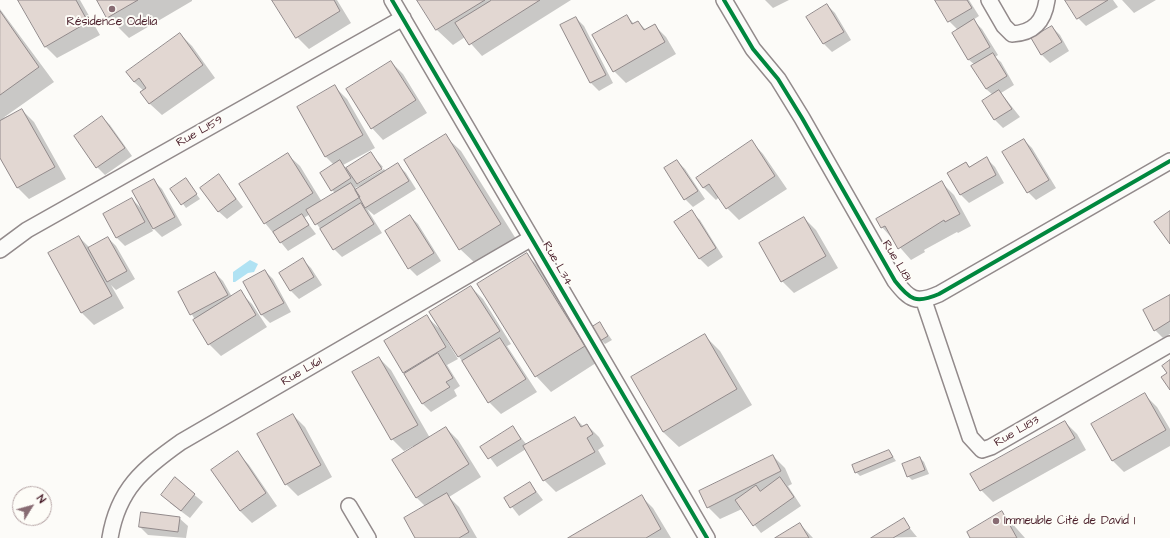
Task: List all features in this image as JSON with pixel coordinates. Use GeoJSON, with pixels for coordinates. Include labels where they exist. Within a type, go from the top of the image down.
{"type":"FeatureCollection","features":[{"type":"Feature","properties":{"kind":"street","name":"Rue L34"},"geometry":{"type":"LineString","coordinates":[[392,0],[707,538]]}},
{"type":"Feature","properties":{"kind":"street","name":"Rue L181"},"geometry":{"type":"LineString","coordinates":[[724,0],[752,49],[778,79],[802,118],[895,281],[909,297],[924,300]]}},
{"type":"Feature","properties":{"kind":"street"},"geometry":{"type":"LineString","coordinates":[[989,0],[1004,26],[1012,34],[1021,33],[1040,23],[1048,0]]}},
{"type":"Feature","properties":{"kind":"street","name":"Rue L159"},"geometry":{"type":"LineString","coordinates":[[0,250],[27,230],[403,18]]}},
{"type":"Feature","properties":{"kind":"street"},"geometry":{"type":"LineString","coordinates":[[924,300],[939,294],[1170,161]]}},
{"type":"Feature","properties":{"kind":"street","name":"Rue L161"},"geometry":{"type":"LineString","coordinates":[[110,538],[113,519],[127,490],[149,465],[181,442],[530,238]]}},
{"type":"Feature","properties":{"kind":"street","name":"Rue L183"},"geometry":{"type":"LineString","coordinates":[[924,300],[970,438],[982,450],[991,447],[1170,344]]}},
{"type":"Feature","properties":{"kind":"street"},"geometry":{"type":"LineString","coordinates":[[349,506],[368,538]]}},
{"type":"Feature","properties":{"kind":"water"},"geometry":{"type":"Polygon","coordinates":[[[250,260],[258,264],[254,272],[248,273],[233,282],[233,272],[250,260]]]}},
{"type":"Feature","properties":{"kind":"building"},"geometry":{"type":"Polygon","coordinates":[[[18,0],[76,0],[88,22],[45,47],[18,0]]]}},
{"type":"Feature","properties":{"kind":"building","name":"Résidence Odelia"},"geometry":{"type":"Polygon","coordinates":[[[97,0],[138,0],[107,18],[97,0]]]}},
{"type":"Feature","properties":{"kind":"building"},"geometry":{"type":"Polygon","coordinates":[[[272,0],[334,0],[340,11],[296,38],[272,0]]]}},
{"type":"Feature","properties":{"kind":"building"},"geometry":{"type":"Polygon","coordinates":[[[417,0],[485,0],[436,30],[417,0]]]}},
{"type":"Feature","properties":{"kind":"building"},"geometry":{"type":"Polygon","coordinates":[[[492,0],[540,0],[469,45],[455,23],[492,0]]]}},
{"type":"Feature","properties":{"kind":"building"},"geometry":{"type":"Polygon","coordinates":[[[935,0],[967,0],[972,8],[948,22],[935,0]]]}},
{"type":"Feature","properties":{"kind":"building"},"geometry":{"type":"Polygon","coordinates":[[[1065,0],[1108,0],[1077,19],[1065,0]]]}},
{"type":"Feature","properties":{"kind":"building"},"geometry":{"type":"Polygon","coordinates":[[[827,4],[844,32],[823,44],[806,17],[827,4]]]}},
{"type":"Feature","properties":{"kind":"building"},"geometry":{"type":"Polygon","coordinates":[[[0,11],[39,67],[0,95],[0,11]]]}},
{"type":"Feature","properties":{"kind":"building"},"geometry":{"type":"Polygon","coordinates":[[[627,15],[632,24],[638,21],[644,30],[655,24],[665,42],[613,72],[592,35],[627,15]]]}},
{"type":"Feature","properties":{"kind":"building"},"geometry":{"type":"Polygon","coordinates":[[[576,17],[606,75],[590,83],[560,25],[576,17]]]}},
{"type":"Feature","properties":{"kind":"building"},"geometry":{"type":"Polygon","coordinates":[[[974,19],[990,47],[968,60],[952,33],[974,19]]]}},
{"type":"Feature","properties":{"kind":"building"},"geometry":{"type":"Polygon","coordinates":[[[1052,26],[1062,42],[1041,55],[1031,38],[1052,26]]]}},
{"type":"Feature","properties":{"kind":"building"},"geometry":{"type":"Polygon","coordinates":[[[180,33],[203,65],[149,104],[140,92],[146,88],[139,78],[134,82],[126,72],[180,33]]]}},
{"type":"Feature","properties":{"kind":"building"},"geometry":{"type":"Polygon","coordinates":[[[993,53],[1007,76],[986,89],[971,66],[993,53]]]}},
{"type":"Feature","properties":{"kind":"building"},"geometry":{"type":"Polygon","coordinates":[[[391,61],[416,100],[371,129],[346,89],[391,61]]]}},
{"type":"Feature","properties":{"kind":"building"},"geometry":{"type":"Polygon","coordinates":[[[335,85],[363,135],[325,157],[297,107],[335,85]]]}},
{"type":"Feature","properties":{"kind":"building"},"geometry":{"type":"Polygon","coordinates":[[[999,90],[1012,109],[994,120],[982,101],[999,90]]]}},
{"type":"Feature","properties":{"kind":"building"},"geometry":{"type":"Polygon","coordinates":[[[22,109],[55,167],[17,188],[0,158],[0,121],[22,109]]]}},
{"type":"Feature","properties":{"kind":"building"},"geometry":{"type":"Polygon","coordinates":[[[102,116],[125,148],[96,168],[74,136],[102,116]]]}},
{"type":"Feature","properties":{"kind":"building"},"geometry":{"type":"Polygon","coordinates":[[[446,134],[501,224],[459,250],[404,160],[446,134]]]}},
{"type":"Feature","properties":{"kind":"building"},"geometry":{"type":"Polygon","coordinates":[[[1024,139],[1049,180],[1027,193],[1002,152],[1024,139]]]}},
{"type":"Feature","properties":{"kind":"building"},"geometry":{"type":"Polygon","coordinates":[[[752,140],[775,176],[726,209],[709,184],[703,188],[696,178],[752,140]]]}},
{"type":"Feature","properties":{"kind":"building"},"geometry":{"type":"Polygon","coordinates":[[[371,152],[382,169],[357,184],[346,168],[371,152]]]}},
{"type":"Feature","properties":{"kind":"building"},"geometry":{"type":"Polygon","coordinates":[[[288,153],[313,193],[264,224],[239,184],[288,153]]]}},
{"type":"Feature","properties":{"kind":"building"},"geometry":{"type":"Polygon","coordinates":[[[987,157],[996,175],[960,195],[947,173],[966,162],[969,167],[987,157]]]}},
{"type":"Feature","properties":{"kind":"building"},"geometry":{"type":"Polygon","coordinates":[[[340,160],[351,178],[331,191],[320,173],[340,160]]]}},
{"type":"Feature","properties":{"kind":"building"},"geometry":{"type":"Polygon","coordinates":[[[677,160],[698,191],[684,200],[664,168],[677,160]]]}},
{"type":"Feature","properties":{"kind":"building"},"geometry":{"type":"Polygon","coordinates":[[[398,163],[409,181],[365,208],[355,190],[398,163]]]}},
{"type":"Feature","properties":{"kind":"building"},"geometry":{"type":"Polygon","coordinates":[[[219,174],[236,199],[218,212],[200,188],[219,174]]]}},
{"type":"Feature","properties":{"kind":"building"},"geometry":{"type":"Polygon","coordinates":[[[186,178],[197,194],[181,205],[170,189],[186,178]]]}},
{"type":"Feature","properties":{"kind":"building"},"geometry":{"type":"Polygon","coordinates":[[[154,179],[175,217],[153,229],[132,191],[154,179]]]}},
{"type":"Feature","properties":{"kind":"building"},"geometry":{"type":"Polygon","coordinates":[[[942,181],[960,214],[945,222],[944,220],[898,249],[885,226],[881,228],[876,219],[942,181]]]}},
{"type":"Feature","properties":{"kind":"building"},"geometry":{"type":"Polygon","coordinates":[[[351,183],[360,197],[315,225],[306,210],[351,183]]]}},
{"type":"Feature","properties":{"kind":"building"},"geometry":{"type":"Polygon","coordinates":[[[132,198],[145,222],[116,238],[103,214],[132,198]]]}},
{"type":"Feature","properties":{"kind":"building"},"geometry":{"type":"Polygon","coordinates":[[[361,203],[374,224],[333,250],[320,229],[361,203]]]}},
{"type":"Feature","properties":{"kind":"building"},"geometry":{"type":"Polygon","coordinates":[[[692,210],[716,248],[699,259],[674,222],[692,210]]]}},
{"type":"Feature","properties":{"kind":"building"},"geometry":{"type":"Polygon","coordinates":[[[1170,211],[1170,244],[1154,222],[1170,211]]]}},
{"type":"Feature","properties":{"kind":"building"},"geometry":{"type":"Polygon","coordinates":[[[302,214],[309,225],[280,243],[273,232],[302,214]]]}},
{"type":"Feature","properties":{"kind":"building"},"geometry":{"type":"Polygon","coordinates":[[[410,215],[434,253],[408,269],[385,231],[410,215]]]}},
{"type":"Feature","properties":{"kind":"building"},"geometry":{"type":"Polygon","coordinates":[[[804,217],[826,256],[781,282],[759,243],[804,217]]]}},
{"type":"Feature","properties":{"kind":"building"},"geometry":{"type":"Polygon","coordinates":[[[79,236],[112,296],[81,313],[48,253],[79,236]]]}},
{"type":"Feature","properties":{"kind":"building"},"geometry":{"type":"Polygon","coordinates":[[[108,237],[127,271],[107,282],[88,248],[108,237]]]}},
{"type":"Feature","properties":{"kind":"building"},"geometry":{"type":"Polygon","coordinates":[[[527,253],[585,346],[535,377],[477,284],[527,253]]]}},
{"type":"Feature","properties":{"kind":"building"},"geometry":{"type":"Polygon","coordinates":[[[303,258],[314,277],[290,291],[279,273],[303,258]]]}},
{"type":"Feature","properties":{"kind":"building"},"geometry":{"type":"Polygon","coordinates":[[[265,270],[284,303],[261,315],[243,282],[265,270]]]}},
{"type":"Feature","properties":{"kind":"building"},"geometry":{"type":"Polygon","coordinates":[[[215,272],[228,295],[190,315],[178,292],[215,272]]]}},
{"type":"Feature","properties":{"kind":"building"},"geometry":{"type":"Polygon","coordinates":[[[471,286],[500,331],[458,357],[429,312],[471,286]]]}},
{"type":"Feature","properties":{"kind":"building"},"geometry":{"type":"Polygon","coordinates":[[[241,290],[256,315],[208,345],[193,320],[241,290]]]}},
{"type":"Feature","properties":{"kind":"building"},"geometry":{"type":"Polygon","coordinates":[[[1170,295],[1170,321],[1154,331],[1143,310],[1170,295]]]}},
{"type":"Feature","properties":{"kind":"building"},"geometry":{"type":"Polygon","coordinates":[[[427,315],[446,347],[403,373],[384,341],[427,315]]]}},
{"type":"Feature","properties":{"kind":"building"},"geometry":{"type":"Polygon","coordinates":[[[600,322],[608,336],[600,341],[592,327],[600,322]]]}},
{"type":"Feature","properties":{"kind":"building"},"geometry":{"type":"Polygon","coordinates":[[[705,334],[737,389],[663,432],[631,377],[705,334]]]}},
{"type":"Feature","properties":{"kind":"building"},"geometry":{"type":"Polygon","coordinates":[[[500,338],[526,379],[488,403],[462,361],[500,338]]]}},
{"type":"Feature","properties":{"kind":"building"},"geometry":{"type":"Polygon","coordinates":[[[438,353],[453,378],[446,382],[450,387],[422,404],[404,374],[438,353]]]}},
{"type":"Feature","properties":{"kind":"building"},"geometry":{"type":"Polygon","coordinates":[[[379,357],[418,425],[391,440],[352,372],[379,357]]]}},
{"type":"Feature","properties":{"kind":"building"},"geometry":{"type":"Polygon","coordinates":[[[1170,360],[1170,390],[1161,377],[1167,373],[1162,366],[1170,360]]]}},
{"type":"Feature","properties":{"kind":"building"},"geometry":{"type":"Polygon","coordinates":[[[1145,393],[1166,430],[1112,461],[1091,424],[1145,393]]]}},
{"type":"Feature","properties":{"kind":"building"},"geometry":{"type":"Polygon","coordinates":[[[293,414],[321,465],[285,485],[257,434],[293,414]]]}},
{"type":"Feature","properties":{"kind":"building"},"geometry":{"type":"Polygon","coordinates":[[[575,417],[581,427],[587,424],[593,434],[587,438],[595,452],[543,481],[523,446],[575,417]]]}},
{"type":"Feature","properties":{"kind":"building"},"geometry":{"type":"Polygon","coordinates":[[[1065,421],[1075,438],[980,491],[970,474],[1065,421]]]}},
{"type":"Feature","properties":{"kind":"building"},"geometry":{"type":"Polygon","coordinates":[[[513,426],[521,439],[488,459],[480,447],[513,426]]]}},
{"type":"Feature","properties":{"kind":"building"},"geometry":{"type":"Polygon","coordinates":[[[446,427],[469,464],[416,498],[392,460],[446,427]]]}},
{"type":"Feature","properties":{"kind":"building"},"geometry":{"type":"Polygon","coordinates":[[[889,450],[893,457],[855,473],[852,465],[889,450]]]}},
{"type":"Feature","properties":{"kind":"building"},"geometry":{"type":"Polygon","coordinates":[[[238,451],[266,493],[240,511],[211,470],[238,451]]]}},
{"type":"Feature","properties":{"kind":"building"},"geometry":{"type":"Polygon","coordinates":[[[773,455],[781,471],[707,508],[699,491],[773,455]]]}},
{"type":"Feature","properties":{"kind":"building"},"geometry":{"type":"Polygon","coordinates":[[[920,457],[925,470],[907,477],[902,464],[920,457]]]}},
{"type":"Feature","properties":{"kind":"building"},"geometry":{"type":"Polygon","coordinates":[[[175,477],[195,494],[181,511],[161,495],[175,477]]]}},
{"type":"Feature","properties":{"kind":"building"},"geometry":{"type":"Polygon","coordinates":[[[780,477],[794,497],[753,526],[735,500],[756,485],[760,491],[780,477]]]}},
{"type":"Feature","properties":{"kind":"building"},"geometry":{"type":"Polygon","coordinates":[[[530,482],[536,492],[510,508],[504,498],[530,482]]]}},
{"type":"Feature","properties":{"kind":"building"},"geometry":{"type":"Polygon","coordinates":[[[447,493],[469,532],[459,538],[415,538],[404,518],[447,493]]]}},
{"type":"Feature","properties":{"kind":"building"},"geometry":{"type":"Polygon","coordinates":[[[642,495],[661,529],[646,538],[568,538],[642,495]]]}},
{"type":"Feature","properties":{"kind":"building","name":"Immeuble Cité de David 1"},"geometry":{"type":"Polygon","coordinates":[[[1002,511],[1017,538],[970,538],[967,532],[1002,511]]]}},
{"type":"Feature","properties":{"kind":"building"},"geometry":{"type":"Polygon","coordinates":[[[141,512],[180,517],[178,532],[139,527],[141,512]]]}},
{"type":"Feature","properties":{"kind":"building"},"geometry":{"type":"Polygon","coordinates":[[[904,518],[910,528],[893,538],[871,538],[904,518]]]}},
{"type":"Feature","properties":{"kind":"building"},"geometry":{"type":"Polygon","coordinates":[[[800,523],[809,538],[775,538],[800,523]]]}},
{"type":"Feature","properties":{"kind":"cycle path"},"geometry":{"type":"LineString","coordinates":[[392,0],[707,538]]}},
{"type":"Feature","properties":{"kind":"cycle path"},"geometry":{"type":"LineString","coordinates":[[724,0],[753,49],[778,79],[802,118],[895,281],[909,296],[914,298],[925,299],[939,294],[1170,161]]}},
{"type":"Feature","properties":{"kind":"place","name":"Résidence Odelia"},"geometry":{"type":"Point","coordinates":[112,9]}},
{"type":"Feature","properties":{"kind":"place","name":"Immeuble Cité de David 1"},"geometry":{"type":"Point","coordinates":[996,521]}}]}
